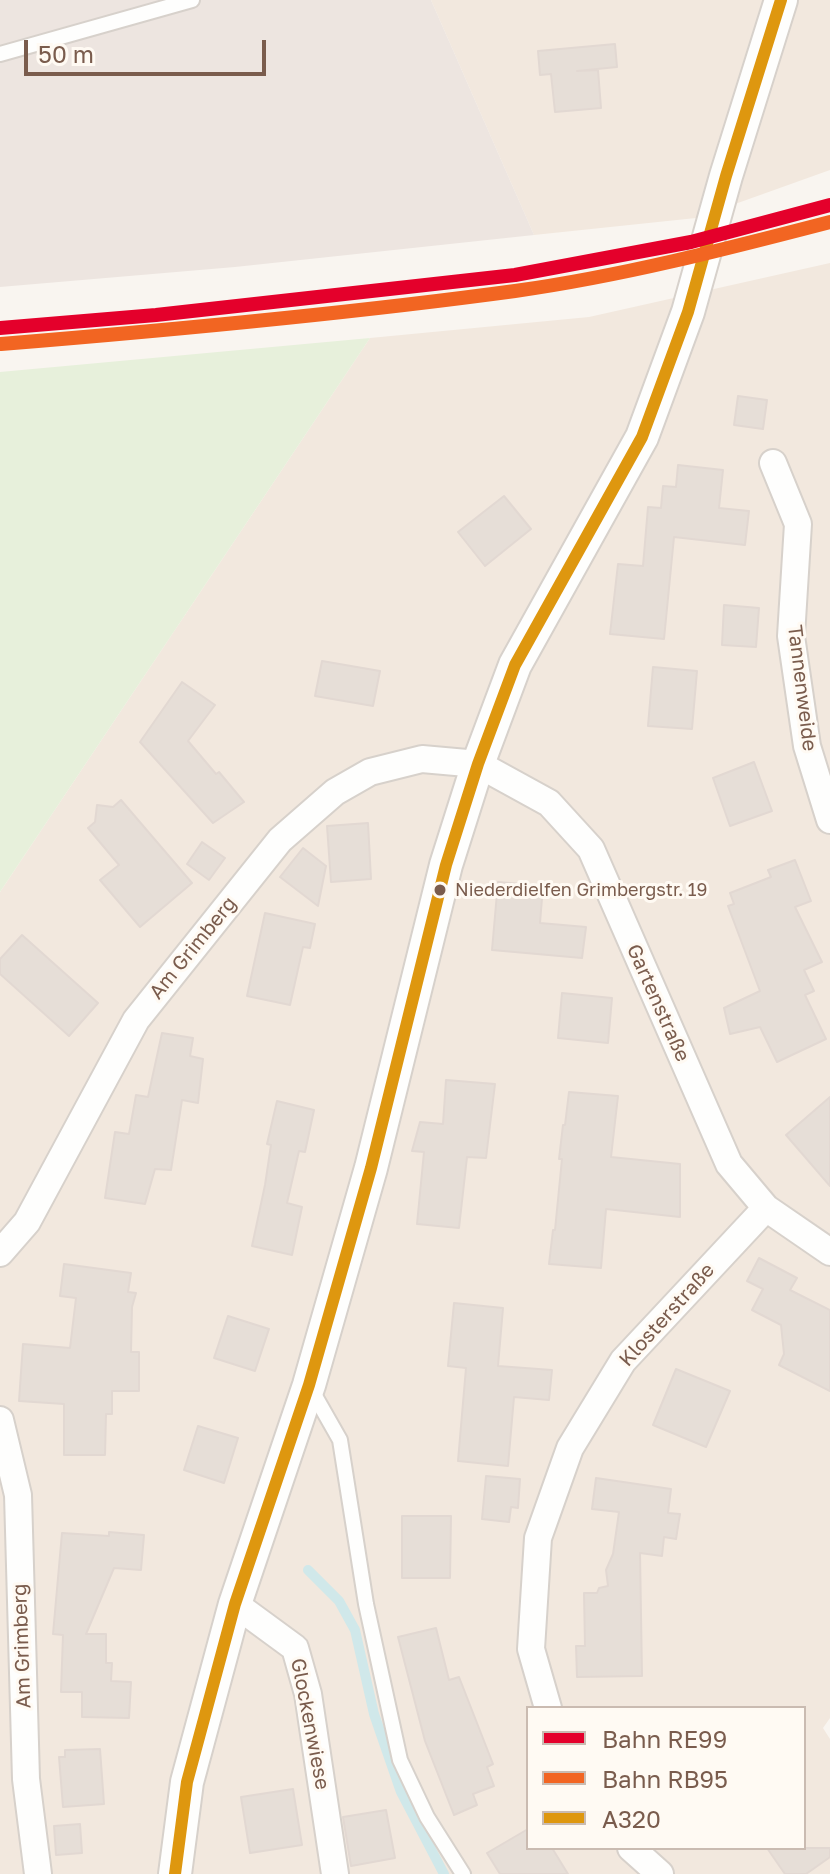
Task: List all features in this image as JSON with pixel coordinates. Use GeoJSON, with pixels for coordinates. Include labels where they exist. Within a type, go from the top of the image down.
{"type":"FeatureCollection","features":[{"type":"Feature","properties":{"kind":"street"},"geometry":{"type":"LineString","coordinates":[[175,1874],[187,1782],[235,1604],[309,1385],[371,1168],[446,865],[478,764],[515,665],[642,437],[688,312],[726,176],[781,0]]}},
{"type":"Feature","properties":{"kind":"street","name":"Tannenweide"},"geometry":{"type":"LineString","coordinates":[[773,463],[798,524],[791,636],[807,746],[830,820]]}},
{"type":"Feature","properties":{"kind":"street","name":"Am Grimberg"},"geometry":{"type":"LineString","coordinates":[[0,1253],[27,1222],[136,1020],[280,840],[335,792],[370,772],[422,759],[478,764]]}},
{"type":"Feature","properties":{"kind":"street","name":"Gartenstraße"},"geometry":{"type":"LineString","coordinates":[[478,764],[549,803],[591,849],[729,1164],[766,1208],[830,1252]]}},
{"type":"Feature","properties":{"kind":"street","name":"Klosterstraße"},"geometry":{"type":"LineString","coordinates":[[547,1706],[531,1649],[538,1538],[570,1448],[623,1361],[766,1208]]}},
{"type":"Feature","properties":{"kind":"street","name":"Am Grimberg"},"geometry":{"type":"LineString","coordinates":[[0,1420],[18,1495],[26,1779],[38,1874]]}},
{"type":"Feature","properties":{"kind":"street","name":"Glockenwiese"},"geometry":{"type":"LineString","coordinates":[[235,1604],[295,1648],[308,1694],[335,1874]]}},
{"type":"Feature","properties":{"kind":"street"},"geometry":{"type":"LineString","coordinates":[[633,1850],[660,1874]]}},
{"type":"Feature","properties":{"kind":"lane"},"geometry":{"type":"LineString","coordinates":[[0,54],[192,0]]}},
{"type":"Feature","properties":{"kind":"lane"},"geometry":{"type":"LineString","coordinates":[[309,1385],[340,1440],[366,1604],[400,1760],[427,1817],[463,1874]]}},
{"type":"Feature","properties":{"kind":"shaded area"},"geometry":{"type":"Polygon","coordinates":[[[0,0],[431,0],[534,235],[235,267],[0,287],[0,0]]]}},
{"type":"Feature","properties":{"kind":"shaded area"},"geometry":{"type":"Polygon","coordinates":[[[431,0],[830,0],[830,170],[696,218],[534,235],[431,0]]]}},
{"type":"Feature","properties":{"kind":"shaded area"},"geometry":{"type":"Polygon","coordinates":[[[830,263],[830,1718],[823,1728],[830,1739],[830,1874],[0,1874],[0,892],[370,338],[589,317],[830,263]]]}},
{"type":"Feature","properties":{"kind":"green space"},"geometry":{"type":"Polygon","coordinates":[[[370,338],[0,892],[0,372],[370,338]]]}},
{"type":"Feature","properties":{"kind":"building"},"geometry":{"type":"Polygon","coordinates":[[[615,44],[617,67],[577,71],[598,70],[601,108],[555,112],[551,74],[540,75],[538,51],[615,44]]]}},
{"type":"Feature","properties":{"kind":"building"},"geometry":{"type":"Polygon","coordinates":[[[738,396],[767,400],[763,429],[734,425],[738,396]]]}},
{"type":"Feature","properties":{"kind":"building"},"geometry":{"type":"Polygon","coordinates":[[[678,465],[723,470],[719,508],[749,511],[745,545],[674,537],[664,639],[610,634],[618,564],[643,566],[648,507],[661,508],[663,486],[676,487],[678,465]]]}},
{"type":"Feature","properties":{"kind":"building"},"geometry":{"type":"Polygon","coordinates":[[[504,496],[531,529],[485,566],[458,532],[504,496]]]}},
{"type":"Feature","properties":{"kind":"building"},"geometry":{"type":"Polygon","coordinates":[[[724,605],[759,608],[756,647],[722,645],[724,605]]]}},
{"type":"Feature","properties":{"kind":"building"},"geometry":{"type":"Polygon","coordinates":[[[322,661],[380,671],[373,706],[315,696],[322,661]]]}},
{"type":"Feature","properties":{"kind":"building"},"geometry":{"type":"Polygon","coordinates":[[[653,667],[697,671],[692,729],[648,726],[653,667]]]}},
{"type":"Feature","properties":{"kind":"building"},"geometry":{"type":"Polygon","coordinates":[[[182,682],[215,705],[188,741],[244,802],[213,823],[140,742],[182,682]]]}},
{"type":"Feature","properties":{"kind":"building"},"geometry":{"type":"Polygon","coordinates":[[[754,762],[772,811],[730,826],[713,778],[754,762]]]}},
{"type":"Feature","properties":{"kind":"building"},"geometry":{"type":"Polygon","coordinates":[[[121,800],[192,883],[140,927],[100,880],[119,865],[88,828],[95,822],[97,805],[113,807],[121,800]]]}},
{"type":"Feature","properties":{"kind":"building"},"geometry":{"type":"Polygon","coordinates":[[[368,823],[371,879],[331,882],[327,826],[368,823]]]}},
{"type":"Feature","properties":{"kind":"building"},"geometry":{"type":"Polygon","coordinates":[[[202,842],[225,858],[209,880],[187,864],[202,842]]]}},
{"type":"Feature","properties":{"kind":"building"},"geometry":{"type":"Polygon","coordinates":[[[303,848],[326,866],[318,906],[280,877],[303,848]]]}},
{"type":"Feature","properties":{"kind":"building"},"geometry":{"type":"Polygon","coordinates":[[[795,860],[811,901],[795,907],[822,962],[804,970],[814,991],[805,995],[826,1039],[777,1062],[760,1027],[730,1034],[724,1008],[760,991],[728,906],[734,904],[730,893],[771,877],[768,870],[795,860]]]}},
{"type":"Feature","properties":{"kind":"building"},"geometry":{"type":"Polygon","coordinates":[[[498,882],[543,886],[540,923],[586,927],[582,958],[492,950],[498,882]]]}},
{"type":"Feature","properties":{"kind":"building"},"geometry":{"type":"Polygon","coordinates":[[[265,913],[315,924],[310,948],[303,947],[290,1005],[247,996],[265,913]]]}},
{"type":"Feature","properties":{"kind":"building"},"geometry":{"type":"Polygon","coordinates":[[[22,935],[98,1003],[69,1036],[0,974],[0,959],[22,935]]]}},
{"type":"Feature","properties":{"kind":"building"},"geometry":{"type":"Polygon","coordinates":[[[562,993],[612,998],[608,1043],[558,1038],[562,993]]]}},
{"type":"Feature","properties":{"kind":"building"},"geometry":{"type":"Polygon","coordinates":[[[162,1033],[193,1038],[190,1056],[203,1059],[198,1103],[182,1100],[171,1170],[155,1169],[145,1204],[105,1198],[115,1132],[129,1134],[136,1095],[148,1097],[162,1033]]]}},
{"type":"Feature","properties":{"kind":"building"},"geometry":{"type":"Polygon","coordinates":[[[446,1080],[495,1084],[486,1158],[467,1157],[459,1228],[417,1224],[424,1152],[412,1151],[420,1122],[443,1124],[446,1080]]]}},
{"type":"Feature","properties":{"kind":"building"},"geometry":{"type":"Polygon","coordinates":[[[569,1092],[618,1096],[611,1157],[680,1164],[680,1217],[606,1209],[601,1268],[549,1264],[569,1092]]]}},
{"type":"Feature","properties":{"kind":"building"},"geometry":{"type":"Polygon","coordinates":[[[830,1097],[830,1186],[786,1135],[830,1097]]]}},
{"type":"Feature","properties":{"kind":"building"},"geometry":{"type":"Polygon","coordinates":[[[277,1101],[314,1110],[305,1152],[299,1151],[287,1203],[302,1207],[292,1255],[252,1246],[271,1145],[267,1144],[277,1101]]]}},
{"type":"Feature","properties":{"kind":"building"},"geometry":{"type":"Polygon","coordinates":[[[759,1258],[797,1278],[790,1290],[830,1310],[830,1391],[779,1365],[784,1354],[781,1325],[752,1310],[763,1289],[747,1281],[759,1258]]]}},
{"type":"Feature","properties":{"kind":"building"},"geometry":{"type":"Polygon","coordinates":[[[64,1264],[131,1273],[128,1292],[136,1293],[132,1307],[131,1352],[139,1352],[139,1391],[112,1391],[112,1414],[106,1414],[105,1455],[64,1455],[64,1404],[19,1401],[23,1344],[70,1348],[76,1298],[60,1296],[64,1264]]]}},
{"type":"Feature","properties":{"kind":"building"},"geometry":{"type":"Polygon","coordinates":[[[454,1303],[503,1308],[498,1366],[552,1370],[549,1400],[514,1397],[508,1466],[458,1461],[466,1368],[448,1366],[454,1303]]]}},
{"type":"Feature","properties":{"kind":"building"},"geometry":{"type":"Polygon","coordinates":[[[228,1316],[269,1329],[255,1371],[214,1358],[228,1316]]]}},
{"type":"Feature","properties":{"kind":"building"},"geometry":{"type":"Polygon","coordinates":[[[676,1369],[730,1391],[706,1447],[653,1425],[676,1369]]]}},
{"type":"Feature","properties":{"kind":"building"},"geometry":{"type":"Polygon","coordinates":[[[198,1426],[238,1438],[224,1483],[184,1470],[198,1426]]]}},
{"type":"Feature","properties":{"kind":"building"},"geometry":{"type":"Polygon","coordinates":[[[486,1476],[520,1479],[518,1508],[511,1507],[509,1522],[482,1519],[486,1476]]]}},
{"type":"Feature","properties":{"kind":"building"},"geometry":{"type":"Polygon","coordinates":[[[596,1478],[671,1489],[668,1513],[680,1514],[676,1539],[664,1537],[662,1556],[640,1553],[642,1676],[577,1677],[576,1646],[585,1646],[584,1593],[597,1593],[599,1588],[608,1586],[606,1570],[613,1554],[619,1512],[592,1509],[596,1478]]]}},
{"type":"Feature","properties":{"kind":"building"},"geometry":{"type":"Polygon","coordinates":[[[402,1516],[451,1516],[450,1578],[402,1578],[402,1516]]]}},
{"type":"Feature","properties":{"kind":"building"},"geometry":{"type":"Polygon","coordinates":[[[109,1532],[144,1535],[141,1570],[114,1568],[86,1634],[106,1634],[106,1663],[112,1663],[111,1681],[131,1682],[129,1718],[82,1717],[82,1692],[61,1692],[63,1635],[53,1634],[62,1533],[109,1536],[109,1532]]]}},
{"type":"Feature","properties":{"kind":"building"},"geometry":{"type":"Polygon","coordinates":[[[436,1628],[449,1680],[459,1677],[493,1764],[487,1767],[494,1786],[473,1794],[477,1805],[454,1815],[425,1741],[398,1637],[436,1628]]]}},
{"type":"Feature","properties":{"kind":"building"},"geometry":{"type":"Polygon","coordinates":[[[100,1749],[104,1804],[63,1807],[59,1757],[65,1757],[65,1750],[100,1749]]]}},
{"type":"Feature","properties":{"kind":"building"},"geometry":{"type":"Polygon","coordinates":[[[293,1789],[302,1845],[250,1853],[241,1797],[293,1789]]]}},
{"type":"Feature","properties":{"kind":"building"},"geometry":{"type":"Polygon","coordinates":[[[386,1810],[395,1858],[351,1866],[343,1817],[386,1810]]]}},
{"type":"Feature","properties":{"kind":"building"},"geometry":{"type":"Polygon","coordinates":[[[80,1824],[82,1853],[56,1855],[54,1826],[80,1824]]]}},
{"type":"Feature","properties":{"kind":"building"},"geometry":{"type":"Polygon","coordinates":[[[526,1830],[526,1850],[553,1850],[568,1874],[500,1874],[487,1853],[526,1830]]]}},
{"type":"Feature","properties":{"kind":"building"},"geometry":{"type":"Polygon","coordinates":[[[830,1848],[830,1857],[806,1874],[785,1874],[768,1850],[830,1848]]]}},
{"type":"Feature","properties":{"kind":"waterway"},"geometry":{"type":"LineString","coordinates":[[308,1570],[339,1601],[355,1630],[374,1714],[401,1792],[444,1874]]}},
{"type":"Feature","properties":{"kind":"rail line","name":"RE99"},"geometry":{"type":"LineString","coordinates":[[0,328],[156,315],[515,275],[691,242],[830,205]]}},
{"type":"Feature","properties":{"kind":"rail line","name":"RB95"},"geometry":{"type":"LineString","coordinates":[[1,344],[259,321],[515,291],[634,270],[830,222]]}},
{"type":"Feature","properties":{"kind":"transit line","name":"A320"},"geometry":{"type":"LineString","coordinates":[[175,1874],[187,1782],[235,1604],[309,1385],[371,1168],[446,865],[478,764],[515,665],[642,437],[688,312],[726,176],[781,0]]}},
{"type":"Feature","properties":{"kind":"place","name":"Niederdielfen Grimbergstr. 19"},"geometry":{"type":"Point","coordinates":[440,890]}}]}
